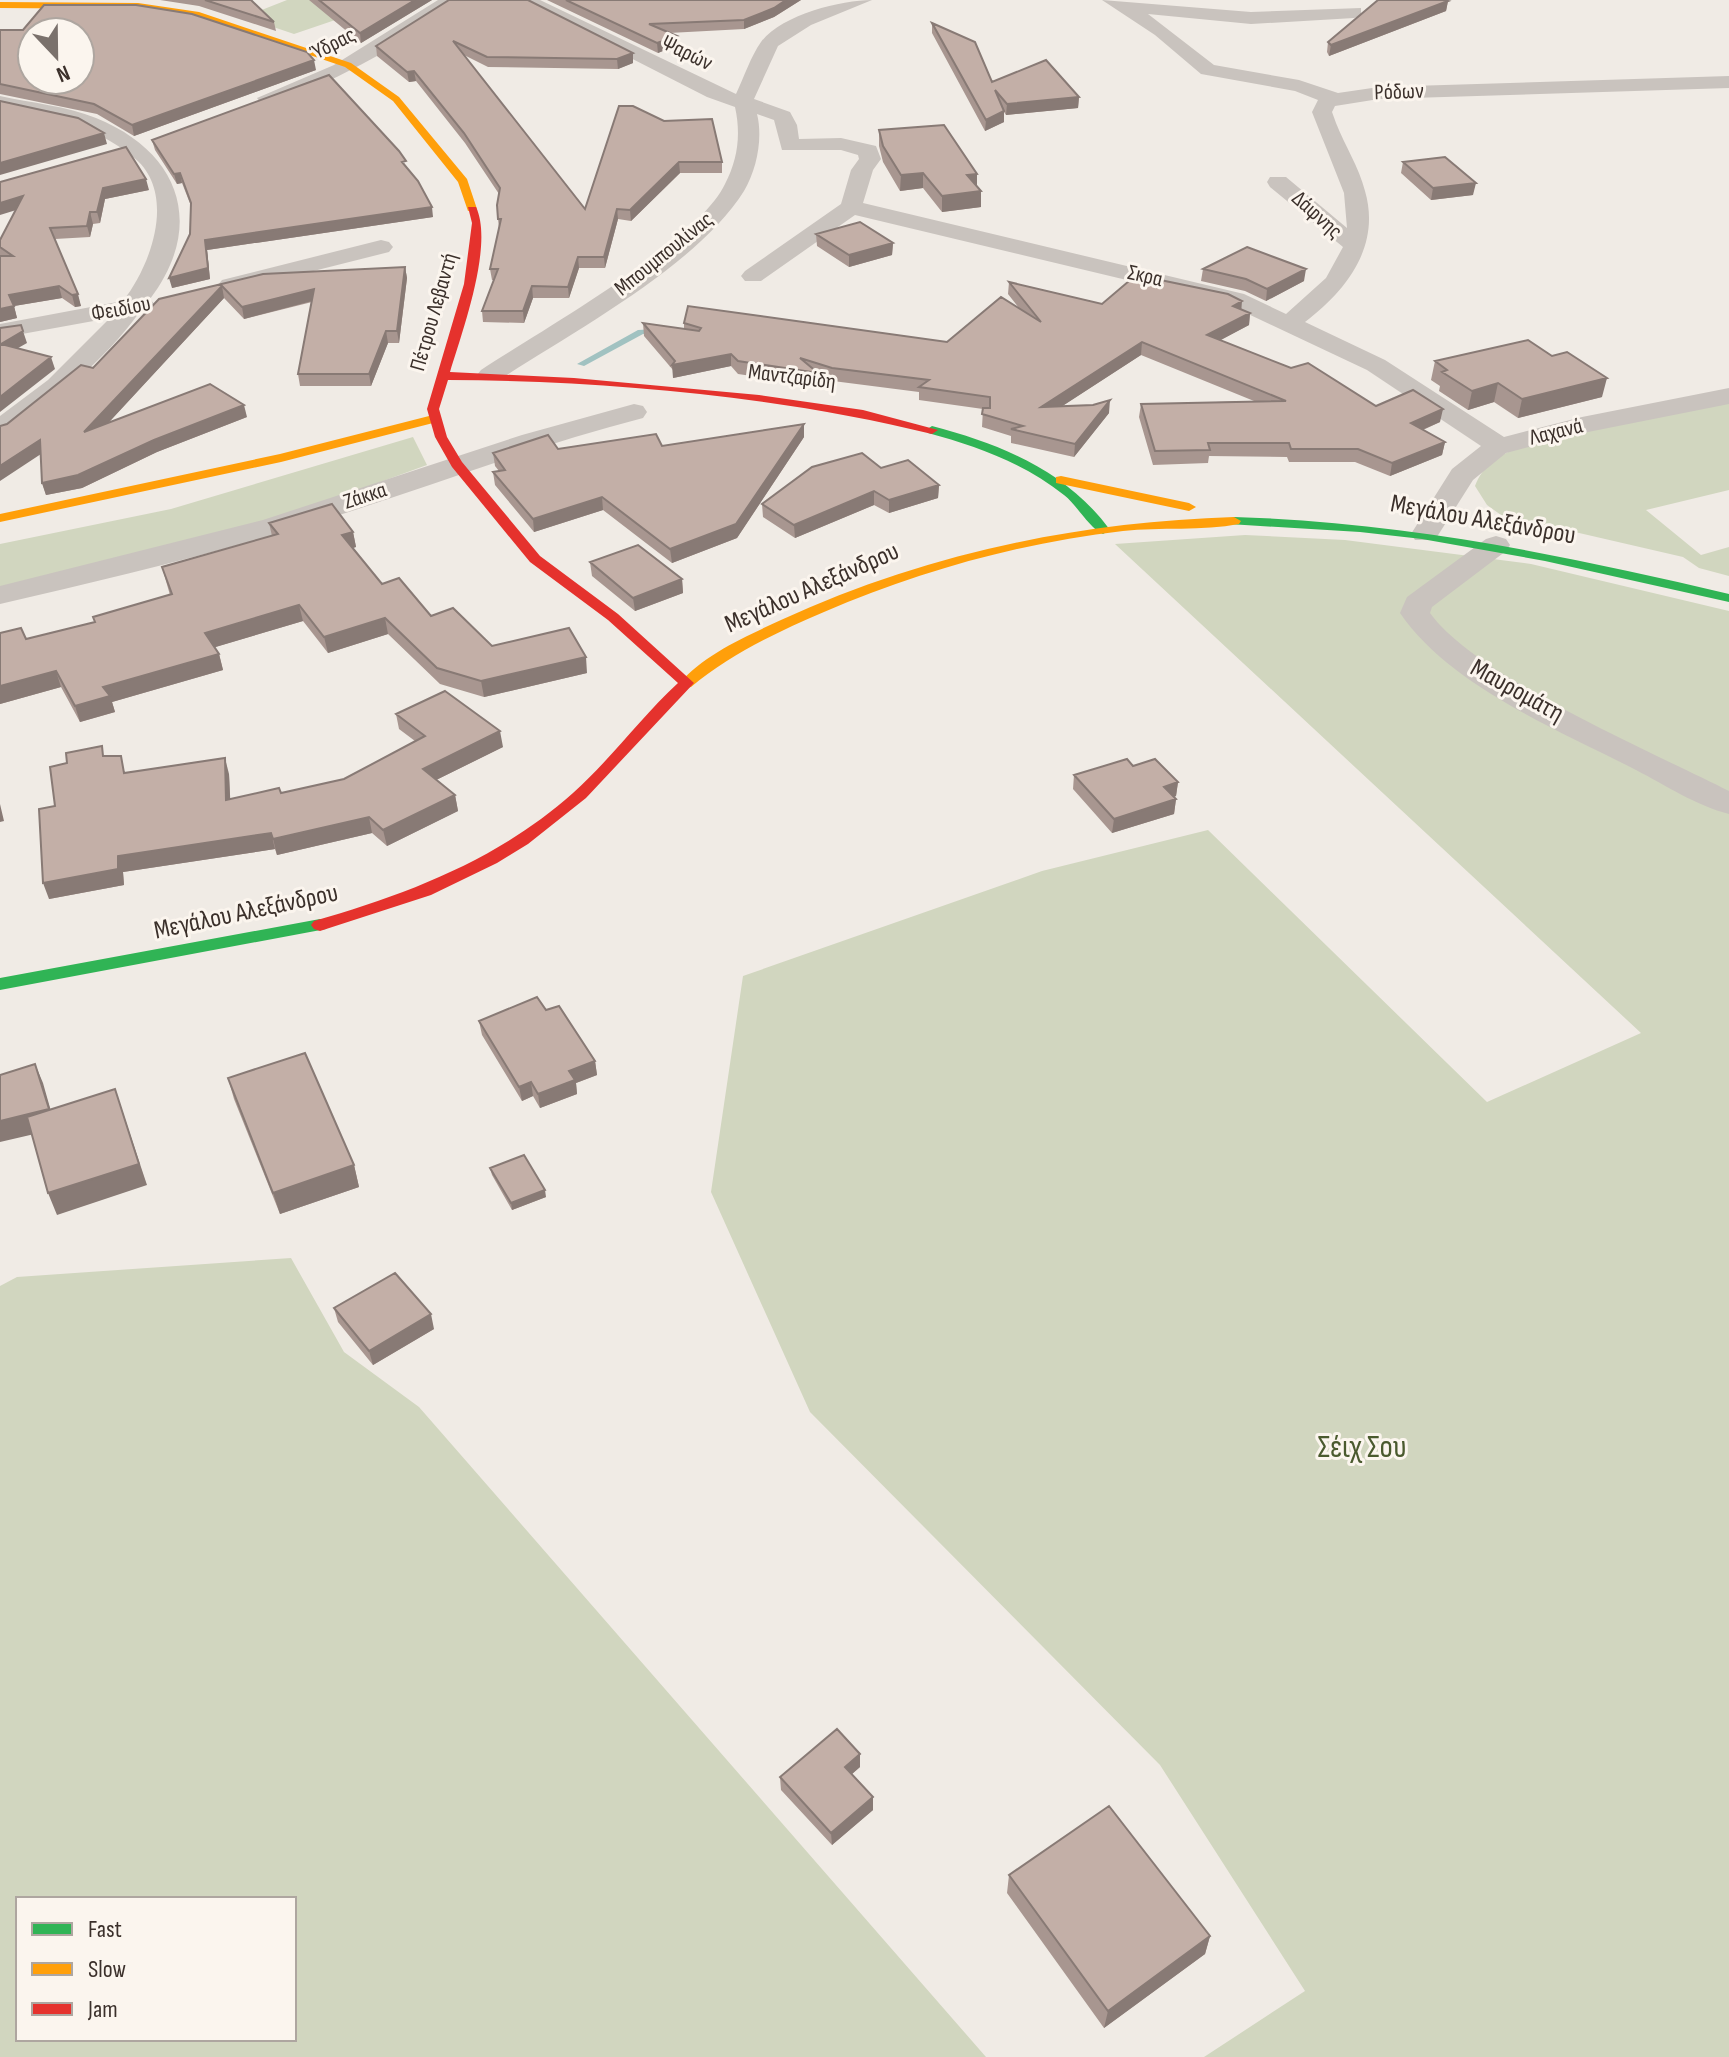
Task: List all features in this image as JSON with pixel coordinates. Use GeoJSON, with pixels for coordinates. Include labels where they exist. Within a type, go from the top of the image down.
{"type":"FeatureCollection","features":[{"type":"Feature","properties":{"kind":"street","name":"Ύδρας"},"geometry":{"type":"LineString","coordinates":[[253,103],[348,65],[451,0]]}},
{"type":"Feature","properties":{"kind":"street","name":"Ψαρών"},"geometry":{"type":"LineString","coordinates":[[526,0],[683,79],[743,103]]}},
{"type":"Feature","properties":{"kind":"street"},"geometry":{"type":"LineString","coordinates":[[753,276],[851,207],[862,170],[870,159],[868,151],[841,144],[789,146],[783,116],[743,103],[773,39],[804,21],[856,1]]}},
{"type":"Feature","properties":{"kind":"street"},"geometry":{"type":"LineString","coordinates":[[1115,3],[1251,18],[1354,12]]}},
{"type":"Feature","properties":{"kind":"street"},"geometry":{"type":"LineString","coordinates":[[1115,3],[1162,31],[1208,70],[1299,86],[1332,98]]}},
{"type":"Feature","properties":{"kind":"street","name":"Πέτρου Λεβαντή"},"geometry":{"type":"LineString","coordinates":[[0,5],[127,5],[171,10],[239,27],[348,65],[370,78],[407,110],[456,171],[473,202],[478,235],[474,267],[441,376],[434,410]]}},
{"type":"Feature","properties":{"kind":"street","name":"Ρόδων"},"geometry":{"type":"LineString","coordinates":[[1332,98],[1369,93],[1729,82]]}},
{"type":"Feature","properties":{"kind":"street"},"geometry":{"type":"LineString","coordinates":[[1290,322],[1332,283],[1356,247],[1361,219],[1355,192],[1322,112],[1324,104],[1332,98]]}},
{"type":"Feature","properties":{"kind":"street"},"geometry":{"type":"LineString","coordinates":[[0,102],[59,114],[135,147],[156,168],[171,198],[173,215],[154,275],[134,307],[82,365],[0,428]]}},
{"type":"Feature","properties":{"kind":"street","name":"Μπουμπουλίνας"},"geometry":{"type":"LineString","coordinates":[[490,375],[646,273],[715,215],[735,188],[743,166],[751,132],[743,103]]}},
{"type":"Feature","properties":{"kind":"street"},"geometry":{"type":"LineString","coordinates":[[107,155],[160,138]]}},
{"type":"Feature","properties":{"kind":"street","name":"Δάφνης"},"geometry":{"type":"LineString","coordinates":[[1278,182],[1356,247]]}},
{"type":"Feature","properties":{"kind":"street","name":"Σκρα"},"geometry":{"type":"LineString","coordinates":[[851,207],[1216,293],[1290,322],[1376,365],[1500,446]]}},
{"type":"Feature","properties":{"kind":"street"},"geometry":{"type":"LineString","coordinates":[[201,293],[381,247]]}},
{"type":"Feature","properties":{"kind":"street","name":"Φειδίου"},"geometry":{"type":"LineString","coordinates":[[0,331],[166,301]]}},
{"type":"Feature","properties":{"kind":"street","name":"Μαντζαρίδη"},"geometry":{"type":"LineString","coordinates":[[441,376],[490,375],[731,394],[860,410],[931,427],[989,448],[1081,498],[1103,530]]}},
{"type":"Feature","properties":{"kind":"street","name":"Μαντζαρίδη"},"geometry":{"type":"LineString","coordinates":[[502,397],[571,395],[747,406],[877,429],[963,456],[991,470]]}},
{"type":"Feature","properties":{"kind":"street","name":"Λαχανά"},"geometry":{"type":"LineString","coordinates":[[1425,534],[1462,475],[1500,446],[1590,423],[1729,396]]}},
{"type":"Feature","properties":{"kind":"street"},"geometry":{"type":"LineString","coordinates":[[0,518],[281,458],[461,399]]}},
{"type":"Feature","properties":{"kind":"street"},"geometry":{"type":"LineString","coordinates":[[434,410],[457,464],[535,559],[613,617],[687,683]]}},
{"type":"Feature","properties":{"kind":"street","name":"Ζάκκα"},"geometry":{"type":"LineString","coordinates":[[0,595],[222,541],[363,498],[559,430],[634,412]]}},
{"type":"Feature","properties":{"kind":"street"},"geometry":{"type":"LineString","coordinates":[[1045,476],[1262,520]]}},
{"type":"Feature","properties":{"kind":"street"},"geometry":{"type":"LineString","coordinates":[[1048,515],[1062,536]]}},
{"type":"Feature","properties":{"kind":"street","name":"Μεγάλου Αλεξάνδρου"},"geometry":{"type":"LineString","coordinates":[[0,984],[309,928],[354,916],[445,883],[504,852],[566,807],[687,683],[726,655],[766,634],[913,571],[999,547],[1103,530],[1262,520],[1425,534],[1496,545],[1729,598]]}},
{"type":"Feature","properties":{"kind":"street"},"geometry":{"type":"LineString","coordinates":[[913,571],[1006,535],[1017,525]]}},
{"type":"Feature","properties":{"kind":"street","name":"Μαυρομάτη"},"geometry":{"type":"LineString","coordinates":[[1496,545],[1418,603],[1415,613],[1422,629],[1487,676],[1729,804]]}},
{"type":"Feature","properties":{"kind":"green space"},"geometry":{"type":"Polygon","coordinates":[[[287,0],[343,0],[344,17],[294,34],[244,17],[287,0]]]}},
{"type":"Feature","properties":{"kind":"green space"},"geometry":{"type":"Polygon","coordinates":[[[1729,402],[1729,490],[1646,510],[1701,555],[1729,547],[1729,576],[1699,568],[1683,557],[1501,515],[1487,505],[1475,486],[1482,472],[1493,461],[1537,441],[1729,402]]]}},
{"type":"Feature","properties":{"kind":"green space"},"geometry":{"type":"Polygon","coordinates":[[[413,437],[427,465],[218,541],[0,588],[0,544],[171,509],[413,437]]]}},
{"type":"Feature","properties":{"kind":"green space","name":"Σέιχ Σου"},"geometry":{"type":"Polygon","coordinates":[[[1245,535],[1345,540],[1531,564],[1729,611],[1729,2057],[1204,2057],[1305,1991],[1160,1765],[810,1412],[711,1192],[743,976],[1042,871],[1208,830],[1487,1102],[1641,1033],[1115,544],[1245,535]]]}},
{"type":"Feature","properties":{"kind":"green space"},"geometry":{"type":"Polygon","coordinates":[[[291,1258],[344,1352],[419,1407],[986,2057],[0,2057],[0,1286],[17,1277],[291,1258]]]}},
{"type":"Feature","properties":{"kind":"building"},"geometry":{"type":"Polygon","coordinates":[[[205,0],[251,0],[274,22],[205,0]]]}},
{"type":"Feature","properties":{"kind":"building"},"geometry":{"type":"Polygon","coordinates":[[[319,0],[415,0],[360,33],[319,0]]]}},
{"type":"Feature","properties":{"kind":"building"},"geometry":{"type":"Polygon","coordinates":[[[449,0],[528,0],[633,53],[617,59],[487,57],[453,41],[585,209],[619,106],[633,106],[664,121],[712,119],[722,162],[679,162],[630,210],[617,209],[604,257],[578,257],[568,287],[532,286],[523,311],[482,311],[498,269],[490,269],[501,219],[498,219],[497,205],[500,188],[464,133],[414,71],[407,72],[376,46],[449,0]]]}},
{"type":"Feature","properties":{"kind":"building"},"geometry":{"type":"Polygon","coordinates":[[[566,0],[786,0],[744,20],[649,24],[677,36],[657,43],[566,0]]]}},
{"type":"Feature","properties":{"kind":"building"},"geometry":{"type":"Polygon","coordinates":[[[1378,0],[1448,1],[1331,45],[1328,42],[1378,0]]]}},
{"type":"Feature","properties":{"kind":"building"},"geometry":{"type":"Polygon","coordinates":[[[44,5],[136,5],[192,14],[307,52],[314,60],[132,125],[94,104],[56,96],[96,96],[96,16],[35,16],[44,5]]]}},
{"type":"Feature","properties":{"kind":"building"},"geometry":{"type":"Polygon","coordinates":[[[932,23],[975,42],[992,82],[1046,60],[1079,97],[1007,104],[995,90],[1004,111],[986,120],[932,23]]]}},
{"type":"Feature","properties":{"kind":"building"},"geometry":{"type":"Polygon","coordinates":[[[0,30],[16,30],[16,87],[0,84],[0,30]]]}},
{"type":"Feature","properties":{"kind":"building"},"geometry":{"type":"Polygon","coordinates":[[[329,75],[399,151],[406,161],[402,162],[418,181],[432,207],[205,240],[208,268],[169,278],[190,234],[191,203],[180,173],[174,174],[152,140],[329,75]]]}},
{"type":"Feature","properties":{"kind":"building"},"geometry":{"type":"Polygon","coordinates":[[[0,101],[78,118],[104,133],[0,163],[0,101]]]}},
{"type":"Feature","properties":{"kind":"building"},"geometry":{"type":"Polygon","coordinates":[[[944,125],[977,174],[967,175],[981,191],[942,196],[923,173],[901,175],[883,146],[879,130],[944,125]]]}},
{"type":"Feature","properties":{"kind":"building"},"geometry":{"type":"Polygon","coordinates":[[[126,147],[146,179],[103,188],[97,212],[90,212],[87,226],[50,228],[78,294],[72,295],[59,286],[9,295],[14,306],[0,309],[0,256],[13,256],[0,247],[0,240],[23,196],[0,203],[0,182],[126,147]]]}},
{"type":"Feature","properties":{"kind":"building"},"geometry":{"type":"Polygon","coordinates":[[[1445,157],[1476,183],[1433,188],[1403,162],[1445,157]]]}},
{"type":"Feature","properties":{"kind":"building"},"geometry":{"type":"Polygon","coordinates":[[[860,222],[893,243],[849,255],[816,234],[860,222]]]}},
{"type":"Feature","properties":{"kind":"building"},"geometry":{"type":"Polygon","coordinates":[[[1247,247],[1306,269],[1267,289],[1246,279],[1203,269],[1247,247]]]}},
{"type":"Feature","properties":{"kind":"building"},"geometry":{"type":"Polygon","coordinates":[[[405,267],[397,331],[386,331],[369,374],[298,374],[314,289],[242,307],[222,286],[84,432],[210,384],[244,405],[154,440],[78,475],[42,483],[40,440],[0,466],[0,426],[7,424],[81,365],[93,368],[159,299],[263,274],[405,267]]]}},
{"type":"Feature","properties":{"kind":"building"},"geometry":{"type":"Polygon","coordinates":[[[1136,275],[1228,294],[1242,301],[1233,306],[1250,313],[1207,335],[1291,368],[1308,363],[1376,406],[1413,390],[1443,409],[1411,423],[1445,442],[1392,463],[1358,449],[1291,449],[1289,443],[1208,443],[1210,450],[1155,451],[1141,404],[1286,401],[1142,342],[1041,407],[1093,405],[1110,400],[1075,444],[1011,429],[1023,426],[982,414],[983,408],[990,408],[990,397],[919,387],[929,380],[832,368],[800,358],[818,373],[738,361],[731,354],[672,365],[675,361],[643,323],[699,331],[701,328],[684,323],[688,306],[947,342],[1001,297],[1041,322],[1009,282],[1102,304],[1136,275]]]}},
{"type":"Feature","properties":{"kind":"building"},"geometry":{"type":"Polygon","coordinates":[[[21,325],[23,331],[1,344],[51,357],[0,397],[0,328],[21,325]]]}},
{"type":"Feature","properties":{"kind":"building"},"geometry":{"type":"Polygon","coordinates":[[[1528,340],[1552,356],[1567,352],[1607,378],[1522,399],[1498,383],[1472,391],[1442,372],[1447,370],[1435,361],[1528,340]]]}},
{"type":"Feature","properties":{"kind":"building"},"geometry":{"type":"Polygon","coordinates":[[[804,424],[736,524],[670,549],[602,497],[533,519],[493,472],[505,470],[493,453],[548,435],[558,449],[656,434],[662,446],[804,424]]]}},
{"type":"Feature","properties":{"kind":"building"},"geometry":{"type":"Polygon","coordinates":[[[862,453],[881,468],[908,460],[939,485],[889,500],[874,491],[794,525],[762,504],[812,467],[862,453]]]}},
{"type":"Feature","properties":{"kind":"building"},"geometry":{"type":"Polygon","coordinates":[[[332,504],[353,532],[342,535],[382,584],[399,578],[431,616],[453,608],[492,646],[569,628],[586,657],[481,681],[437,668],[385,618],[324,637],[299,605],[205,633],[219,654],[103,687],[110,696],[75,706],[56,671],[0,686],[0,633],[21,628],[26,639],[95,622],[93,617],[172,594],[162,567],[278,534],[269,523],[332,504]]]}},
{"type":"Feature","properties":{"kind":"building"},"geometry":{"type":"Polygon","coordinates":[[[638,545],[682,579],[633,598],[590,562],[638,545]]]}},
{"type":"Feature","properties":{"kind":"building"},"geometry":{"type":"Polygon","coordinates":[[[445,691],[500,731],[423,769],[455,795],[383,830],[369,817],[273,839],[271,833],[118,856],[118,869],[43,883],[39,809],[55,806],[50,767],[67,763],[66,753],[102,746],[103,756],[121,756],[124,773],[225,758],[226,800],[279,788],[281,793],[344,779],[425,736],[396,714],[445,691]]]}},
{"type":"Feature","properties":{"kind":"building"},"geometry":{"type":"Polygon","coordinates":[[[1127,759],[1133,766],[1155,759],[1178,782],[1164,787],[1176,799],[1114,819],[1074,775],[1127,759]]]}},
{"type":"Feature","properties":{"kind":"building"},"geometry":{"type":"Polygon","coordinates":[[[537,997],[546,1010],[559,1006],[595,1061],[569,1071],[575,1080],[538,1094],[531,1082],[519,1087],[479,1021],[537,997]]]}},
{"type":"Feature","properties":{"kind":"building"},"geometry":{"type":"Polygon","coordinates":[[[305,1053],[354,1165],[273,1193],[228,1078],[305,1053]]]}},
{"type":"Feature","properties":{"kind":"building"},"geometry":{"type":"Polygon","coordinates":[[[35,1064],[49,1109],[0,1121],[0,1075],[35,1064]]]}},
{"type":"Feature","properties":{"kind":"building"},"geometry":{"type":"Polygon","coordinates":[[[115,1089],[139,1164],[48,1193],[27,1117],[115,1089]]]}},
{"type":"Feature","properties":{"kind":"building"},"geometry":{"type":"Polygon","coordinates":[[[524,1155],[545,1190],[511,1203],[490,1168],[524,1155]]]}},
{"type":"Feature","properties":{"kind":"building"},"geometry":{"type":"Polygon","coordinates":[[[395,1273],[431,1314],[369,1351],[334,1308],[395,1273]]]}},
{"type":"Feature","properties":{"kind":"building"},"geometry":{"type":"Polygon","coordinates":[[[837,1729],[860,1754],[845,1767],[873,1797],[831,1833],[780,1777],[837,1729]]]}},
{"type":"Feature","properties":{"kind":"building"},"geometry":{"type":"Polygon","coordinates":[[[1109,1806],[1210,1936],[1108,2011],[1009,1875],[1109,1806]]]}},
{"type":"Feature","properties":{"kind":"waterway"},"geometry":{"type":"LineString","coordinates":[[581,364],[641,332],[657,331]]}},
{"type":"Feature","properties":{"kind":"traffic: fast"},"geometry":{"type":"LineString","coordinates":[[932,430],[980,444],[1050,478],[1088,510],[1103,530]]}},
{"type":"Feature","properties":{"kind":"traffic: fast"},"geometry":{"type":"LineString","coordinates":[[1234,521],[1297,523],[1422,535],[1545,556],[1729,598]]}},
{"type":"Feature","properties":{"kind":"traffic: fast"},"geometry":{"type":"LineString","coordinates":[[0,984],[320,925]]}},
{"type":"Feature","properties":{"kind":"traffic: slow"},"geometry":{"type":"LineString","coordinates":[[0,5],[138,6],[199,15],[348,65],[396,99],[463,181],[472,209]]}},
{"type":"Feature","properties":{"kind":"traffic: slow"},"geometry":{"type":"LineString","coordinates":[[0,518],[281,458],[433,419]]}},
{"type":"Feature","properties":{"kind":"traffic: slow"},"geometry":{"type":"LineString","coordinates":[[1061,480],[1189,507]]}},
{"type":"Feature","properties":{"kind":"traffic: slow"},"geometry":{"type":"LineString","coordinates":[[686,684],[759,636],[858,592],[910,573],[1016,545],[1069,535],[1124,527],[1234,521]]}},
{"type":"Feature","properties":{"kind":"traffic: jam"},"geometry":{"type":"LineString","coordinates":[[472,209],[477,223],[470,284],[433,409],[441,437],[457,464],[535,559],[613,617],[687,683]]}},
{"type":"Feature","properties":{"kind":"traffic: jam"},"geometry":{"type":"LineString","coordinates":[[441,376],[574,382],[759,398],[863,414],[932,430]]}},
{"type":"Feature","properties":{"kind":"traffic: jam"},"geometry":{"type":"LineString","coordinates":[[320,925],[425,891],[522,840],[580,795],[686,684]]}}]}
